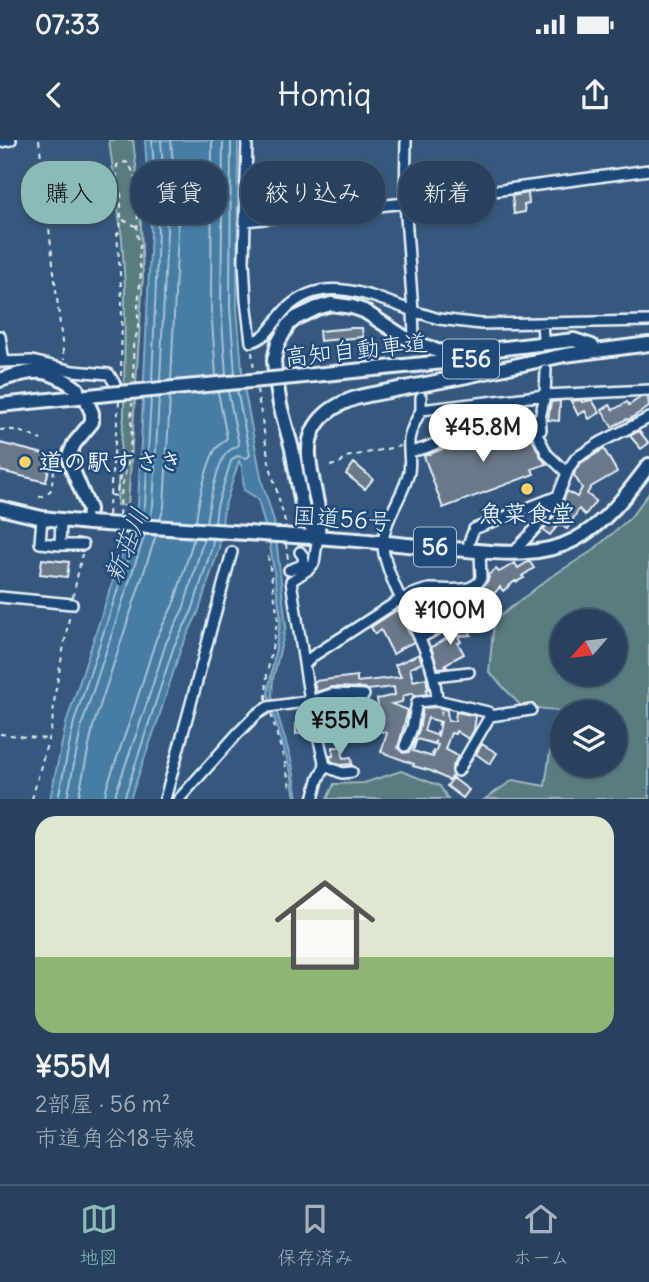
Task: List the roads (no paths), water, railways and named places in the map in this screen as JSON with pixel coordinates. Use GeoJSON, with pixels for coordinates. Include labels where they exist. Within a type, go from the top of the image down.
{"type":"FeatureCollection","features":[{"type":"Feature","properties":{"kind":"highway"},"geometry":{"type":"LineString","coordinates":[[318,536],[304,516],[292,449],[279,405],[275,373],[274,360],[278,343],[288,325],[296,318],[317,307],[331,304],[352,307],[364,311],[404,337],[437,351],[470,352],[575,340],[592,346]]}},
{"type":"Feature","properties":{"kind":"highway","name":"高知自動車道"},"geometry":{"type":"LineString","coordinates":[[115,386],[293,377],[592,346],[649,343]]}},
{"type":"Feature","properties":{"kind":"highway"},"geometry":{"type":"LineString","coordinates":[[318,536],[319,516],[309,446],[319,420],[336,406],[356,397],[565,355],[649,343]]}},
{"type":"Feature","properties":{"kind":"highway"},"geometry":{"type":"LineString","coordinates":[[0,380],[38,371],[55,374],[77,389]]}},
{"type":"Feature","properties":{"kind":"highway","name":"E56"},"geometry":{"type":"LineString","coordinates":[[0,405],[115,386]]}},
{"type":"Feature","properties":{"kind":"highway"},"geometry":{"type":"LineString","coordinates":[[88,404],[92,422],[74,444],[69,456],[89,509],[88,523]]}},
{"type":"Feature","properties":{"kind":"highway","name":"国道56号"},"geometry":{"type":"LineString","coordinates":[[0,508],[61,521],[283,530],[383,543],[527,552],[552,548],[584,535],[612,510],[649,466]]}},
{"type":"Feature","properties":{"kind":"street"},"geometry":{"type":"LineString","coordinates":[[0,142],[11,140]]}},
{"type":"Feature","properties":{"kind":"street"},"geometry":{"type":"LineString","coordinates":[[246,161],[247,140]]}},
{"type":"Feature","properties":{"kind":"street"},"geometry":{"type":"LineString","coordinates":[[405,140],[405,161]]}},
{"type":"Feature","properties":{"kind":"street"},"geometry":{"type":"LineString","coordinates":[[495,191],[649,170]]}},
{"type":"Feature","properties":{"kind":"street"},"geometry":{"type":"LineString","coordinates":[[245,224],[246,300],[251,342],[267,334],[291,304],[319,291],[335,289],[353,290],[439,319],[481,324],[649,321]]}},
{"type":"Feature","properties":{"kind":"street"},"geometry":{"type":"LineString","coordinates":[[407,224],[414,337]]}},
{"type":"Feature","properties":{"kind":"street"},"geometry":{"type":"LineString","coordinates":[[542,323],[543,337]]}},
{"type":"Feature","properties":{"kind":"street"},"geometry":{"type":"LineString","coordinates":[[0,336],[2,362],[32,361],[73,371],[109,374],[115,386]]}},
{"type":"Feature","properties":{"kind":"street"},"geometry":{"type":"LineString","coordinates":[[546,370],[545,395],[540,418],[541,433],[545,443],[568,470]]}},
{"type":"Feature","properties":{"kind":"street"},"geometry":{"type":"LineString","coordinates":[[421,410],[545,395],[649,390]]}},
{"type":"Feature","properties":{"kind":"street"},"geometry":{"type":"LineString","coordinates":[[421,397],[421,410],[409,437],[409,473],[393,508],[383,543],[389,571],[420,638],[440,701]]}},
{"type":"Feature","properties":{"kind":"street"},"geometry":{"type":"LineString","coordinates":[[410,448],[425,447],[503,417],[534,419],[538,436],[547,454],[568,470]]}},
{"type":"Feature","properties":{"kind":"street"},"geometry":{"type":"LineString","coordinates":[[516,552],[555,503],[568,470],[576,458],[649,418]]}},
{"type":"Feature","properties":{"kind":"street"},"geometry":{"type":"LineString","coordinates":[[305,664],[313,656],[401,599],[428,589],[474,587],[481,581],[474,550],[469,542],[474,529],[558,496]]}},
{"type":"Feature","properties":{"kind":"street"},"geometry":{"type":"LineString","coordinates":[[42,518],[40,543],[83,545]]}},
{"type":"Feature","properties":{"kind":"street"},"geometry":{"type":"LineString","coordinates":[[60,545],[61,521]]}},
{"type":"Feature","properties":{"kind":"street"},"geometry":{"type":"LineString","coordinates":[[313,799],[325,766],[310,701],[291,581],[314,563],[318,536]]}},
{"type":"Feature","properties":{"kind":"street"},"geometry":{"type":"LineString","coordinates":[[165,799],[232,552]]}},
{"type":"Feature","properties":{"kind":"street"},"geometry":{"type":"LineString","coordinates":[[289,570],[300,566],[303,561],[300,552]]}},
{"type":"Feature","properties":{"kind":"street"},"geometry":{"type":"LineString","coordinates":[[0,597],[72,604]]}},
{"type":"Feature","properties":{"kind":"street"},"geometry":{"type":"LineString","coordinates":[[420,638],[454,621],[474,619]]}},
{"type":"Feature","properties":{"kind":"street"},"geometry":{"type":"LineString","coordinates":[[434,676],[469,672]]}},
{"type":"Feature","properties":{"kind":"street"},"geometry":{"type":"LineString","coordinates":[[178,799],[238,733],[268,707],[310,701],[332,694],[364,695]]}},
{"type":"Feature","properties":{"kind":"street"},"geometry":{"type":"LineString","coordinates":[[405,746],[417,702],[440,701],[488,712],[490,716]]}},
{"type":"Feature","properties":{"kind":"street"},"geometry":{"type":"LineString","coordinates":[[490,716],[531,710]]}},
{"type":"Feature","properties":{"kind":"street"},"geometry":{"type":"LineString","coordinates":[[458,771],[490,716]]}},
{"type":"Feature","properties":{"kind":"street"},"geometry":{"type":"LineString","coordinates":[[325,766],[342,773],[352,772]]}},
{"type":"Feature","properties":{"kind":"water","name":"新荘川"},"geometry":{"type":"Polygon","coordinates":[[[145,140],[238,140],[237,307],[243,382],[262,482],[274,521],[286,626],[273,679],[272,696],[292,763],[298,799],[295,799],[291,772],[268,693],[281,618],[270,545],[258,499],[244,490],[239,461],[224,508],[219,548],[198,613],[181,648],[130,799],[50,799],[67,720],[138,505],[151,224],[227,224],[227,161],[146,161],[145,140]]]}},
{"type":"Feature","properties":{"kind":"tunnel"},"geometry":{"type":"LineString","coordinates":[[414,339],[420,388]]}},
{"type":"Feature","properties":{"kind":"place","name":"道の駅すさき"},"geometry":{"type":"Point","coordinates":[25,462]}},
{"type":"Feature","properties":{"kind":"place","name":"魚菜食堂"},"geometry":{"type":"Point","coordinates":[527,489]}}]}
